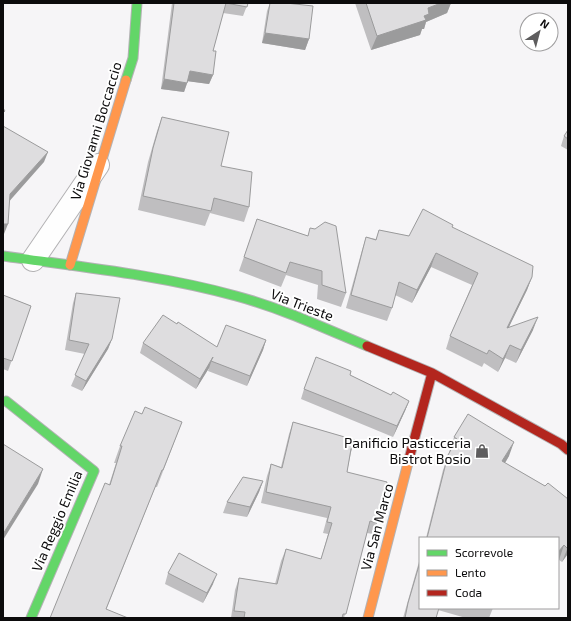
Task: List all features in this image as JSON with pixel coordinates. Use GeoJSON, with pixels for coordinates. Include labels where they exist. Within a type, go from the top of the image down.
{"type":"FeatureCollection","features":[{"type":"Feature","properties":{"kind":"street","name":"Via Giovanni Boccaccio"},"geometry":{"type":"LineString","coordinates":[[70,265],[133,58],[137,3]]}},
{"type":"Feature","properties":{"kind":"street"},"geometry":{"type":"LineString","coordinates":[[33,260],[101,160]]}},
{"type":"Feature","properties":{"kind":"street","name":"Via Trieste"},"geometry":{"type":"LineString","coordinates":[[3,256],[158,278],[236,296],[278,309],[432,373],[561,444],[568,450]]}},
{"type":"Feature","properties":{"kind":"street","name":"Via San Marco"},"geometry":{"type":"LineString","coordinates":[[368,618],[432,373]]}},
{"type":"Feature","properties":{"kind":"street","name":"Via Reggio Emilia"},"geometry":{"type":"LineString","coordinates":[[6,400],[94,471],[31,618]]}},
{"type":"Feature","properties":{"kind":"building"},"geometry":{"type":"Polygon","coordinates":[[[174,3],[226,3],[213,51],[216,51],[213,75],[190,71],[187,83],[164,79],[174,3]]]}},
{"type":"Feature","properties":{"kind":"building"},"geometry":{"type":"Polygon","coordinates":[[[226,3],[248,3],[247,7],[226,3]]]}},
{"type":"Feature","properties":{"kind":"building"},"geometry":{"type":"Polygon","coordinates":[[[270,3],[313,6],[309,39],[265,33],[270,3]]]}},
{"type":"Feature","properties":{"kind":"building"},"geometry":{"type":"Polygon","coordinates":[[[366,3],[441,3],[428,8],[429,14],[424,16],[426,20],[377,36],[366,3]]]}},
{"type":"Feature","properties":{"kind":"building"},"geometry":{"type":"Polygon","coordinates":[[[162,117],[229,132],[221,166],[252,172],[249,207],[214,198],[211,211],[143,196],[153,148],[162,117]]]}},
{"type":"Feature","properties":{"kind":"building"},"geometry":{"type":"Polygon","coordinates":[[[3,126],[48,152],[10,194],[8,224],[3,224],[3,126]]]}},
{"type":"Feature","properties":{"kind":"building"},"geometry":{"type":"Polygon","coordinates":[[[568,130],[568,139],[564,136],[568,130]]]}},
{"type":"Feature","properties":{"kind":"building"},"geometry":{"type":"Polygon","coordinates":[[[423,209],[453,225],[452,227],[533,266],[532,277],[507,328],[538,317],[521,350],[510,345],[503,359],[489,350],[487,354],[450,336],[478,273],[436,253],[417,290],[399,282],[392,308],[351,295],[366,237],[376,240],[379,230],[409,236],[423,209]]]}},
{"type":"Feature","properties":{"kind":"building"},"geometry":{"type":"Polygon","coordinates":[[[257,219],[308,236],[310,228],[315,229],[325,222],[336,226],[346,293],[322,285],[322,271],[290,262],[286,273],[244,257],[257,219]]]}},
{"type":"Feature","properties":{"kind":"building"},"geometry":{"type":"Polygon","coordinates":[[[76,293],[120,298],[112,339],[86,381],[75,375],[89,344],[69,340],[76,293]]]}},
{"type":"Feature","properties":{"kind":"building"},"geometry":{"type":"Polygon","coordinates":[[[3,295],[31,306],[12,361],[3,358],[3,295]]]}},
{"type":"Feature","properties":{"kind":"building"},"geometry":{"type":"Polygon","coordinates":[[[163,315],[177,324],[178,322],[217,347],[226,325],[266,340],[250,376],[211,361],[213,357],[200,379],[143,343],[163,315]]]}},
{"type":"Feature","properties":{"kind":"building"},"geometry":{"type":"Polygon","coordinates":[[[316,357],[351,371],[350,375],[391,395],[393,392],[409,401],[397,426],[304,389],[316,357]]]}},
{"type":"Feature","properties":{"kind":"building"},"geometry":{"type":"Polygon","coordinates":[[[145,407],[182,422],[106,609],[128,618],[50,618],[105,483],[110,485],[122,446],[120,446],[135,411],[142,414],[145,407]]]}},
{"type":"Feature","properties":{"kind":"building"},"geometry":{"type":"Polygon","coordinates":[[[468,414],[514,442],[502,461],[545,486],[548,483],[568,499],[568,547],[567,548],[564,545],[559,551],[559,537],[427,537],[448,455],[457,439],[454,437],[468,414]]]}},
{"type":"Feature","properties":{"kind":"building"},"geometry":{"type":"Polygon","coordinates":[[[293,422],[355,440],[351,449],[347,472],[387,482],[377,523],[370,521],[346,614],[343,614],[342,618],[244,618],[245,612],[234,611],[239,578],[277,584],[286,549],[321,559],[332,523],[327,522],[331,507],[266,492],[271,464],[282,468],[293,422]]]}},
{"type":"Feature","properties":{"kind":"building"},"geometry":{"type":"Polygon","coordinates":[[[3,444],[43,469],[3,534],[3,444]]]}},
{"type":"Feature","properties":{"kind":"building"},"geometry":{"type":"Polygon","coordinates":[[[243,477],[263,481],[250,507],[227,502],[243,477]]]}},
{"type":"Feature","properties":{"kind":"building"},"geometry":{"type":"Polygon","coordinates":[[[179,553],[217,574],[207,593],[168,573],[179,553]]]}},
{"type":"Feature","properties":{"kind":"building"},"geometry":{"type":"Polygon","coordinates":[[[419,565],[419,609],[439,609],[436,618],[405,618],[419,565]]]}},
{"type":"Feature","properties":{"kind":"traffic: fast"},"geometry":{"type":"LineString","coordinates":[[126,80],[133,58],[137,3]]}},
{"type":"Feature","properties":{"kind":"traffic: fast"},"geometry":{"type":"LineString","coordinates":[[3,256],[120,272],[178,282],[236,296],[269,306],[367,346]]}},
{"type":"Feature","properties":{"kind":"traffic: fast"},"geometry":{"type":"LineString","coordinates":[[6,401],[94,471],[31,618]]}},
{"type":"Feature","properties":{"kind":"traffic: slow"},"geometry":{"type":"LineString","coordinates":[[70,265],[126,80]]}},
{"type":"Feature","properties":{"kind":"traffic: slow"},"geometry":{"type":"LineString","coordinates":[[368,618],[409,459]]}},
{"type":"Feature","properties":{"kind":"traffic: jam"},"geometry":{"type":"LineString","coordinates":[[367,346],[432,373],[561,444],[568,450]]}},
{"type":"Feature","properties":{"kind":"traffic: jam"},"geometry":{"type":"LineString","coordinates":[[409,459],[432,373]]}},
{"type":"Feature","properties":{"kind":"place","name":"Panificio Pasticceria Bistrot Bosio"},"geometry":{"type":"Point","coordinates":[482,451]}}]}
